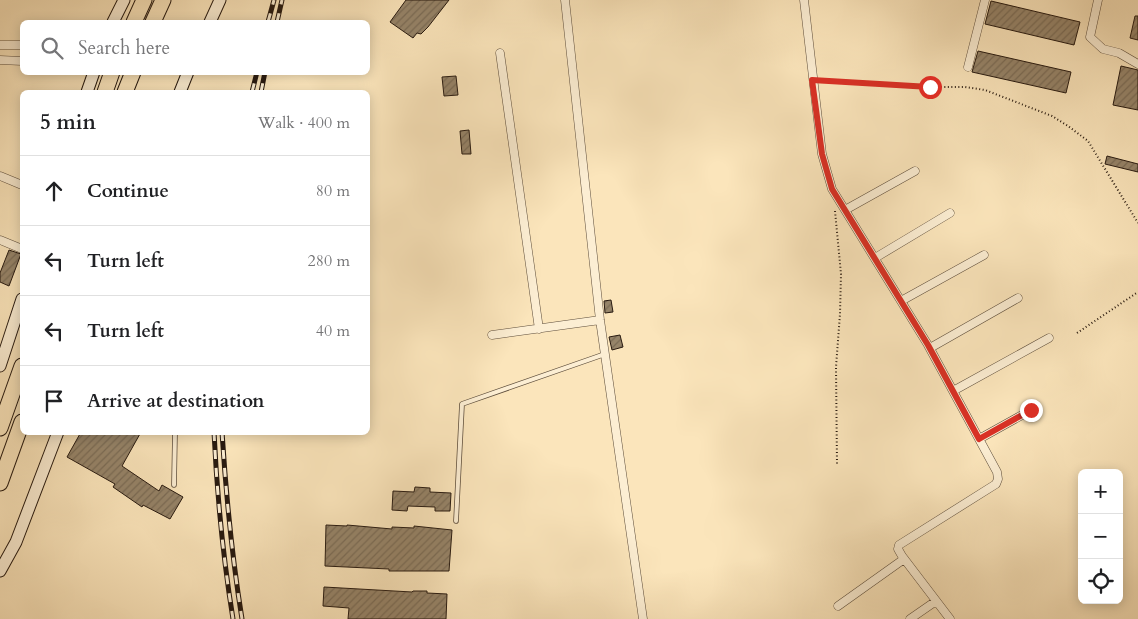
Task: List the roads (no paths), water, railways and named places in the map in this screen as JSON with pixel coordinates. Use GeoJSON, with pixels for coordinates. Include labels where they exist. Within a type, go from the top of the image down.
{"type":"FeatureCollection","features":[{"type":"Feature","properties":{"kind":"highway"},"geometry":{"type":"LineString","coordinates":[[135,20],[144,0]]}},
{"type":"Feature","properties":{"kind":"highway"},"geometry":{"type":"LineString","coordinates":[[154,20],[163,0]]}},
{"type":"Feature","properties":{"kind":"highway"},"geometry":{"type":"LineString","coordinates":[[106,90],[111,75]]}},
{"type":"Feature","properties":{"kind":"highway"},"geometry":{"type":"LineString","coordinates":[[127,90],[132,75]]}},
{"type":"Feature","properties":{"kind":"highway"},"geometry":{"type":"LineString","coordinates":[[0,428],[20,372]]}},
{"type":"Feature","properties":{"kind":"highway"},"geometry":{"type":"LineString","coordinates":[[0,483],[20,428]]}},
{"type":"Feature","properties":{"kind":"main road"},"geometry":{"type":"LineString","coordinates":[[114,20],[124,0]]}},
{"type":"Feature","properties":{"kind":"main road"},"geometry":{"type":"LineString","coordinates":[[211,20],[220,0]]}},
{"type":"Feature","properties":{"kind":"main road"},"geometry":{"type":"LineString","coordinates":[[88,90],[93,75]]}},
{"type":"Feature","properties":{"kind":"main road"},"geometry":{"type":"LineString","coordinates":[[181,90],[187,75]]}},
{"type":"Feature","properties":{"kind":"main road"},"geometry":{"type":"LineString","coordinates":[[0,366],[20,305]]}},
{"type":"Feature","properties":{"kind":"main road"},"geometry":{"type":"LineString","coordinates":[[0,571],[16,542],[57,435]]}},
{"type":"Feature","properties":{"kind":"street"},"geometry":{"type":"LineString","coordinates":[[565,0],[600,320],[643,619]]}},
{"type":"Feature","properties":{"kind":"street"},"geometry":{"type":"LineString","coordinates":[[804,0],[822,154],[832,189],[930,348],[979,439],[998,479],[996,484],[899,545],[898,549],[904,559],[950,619]]}},
{"type":"Feature","properties":{"kind":"street"},"geometry":{"type":"LineString","coordinates":[[968,67],[985,0]]}},
{"type":"Feature","properties":{"kind":"street"},"geometry":{"type":"LineString","coordinates":[[1098,0],[1090,37],[1103,49],[1119,53],[1138,64]]}},
{"type":"Feature","properties":{"kind":"street"},"geometry":{"type":"LineString","coordinates":[[0,45],[20,45]]}},
{"type":"Feature","properties":{"kind":"street"},"geometry":{"type":"LineString","coordinates":[[500,53],[539,329]]}},
{"type":"Feature","properties":{"kind":"street"},"geometry":{"type":"LineString","coordinates":[[0,60],[20,61]]}},
{"type":"Feature","properties":{"kind":"street"},"geometry":{"type":"LineString","coordinates":[[845,210],[915,171]]}},
{"type":"Feature","properties":{"kind":"street"},"geometry":{"type":"LineString","coordinates":[[0,176],[20,184]]}},
{"type":"Feature","properties":{"kind":"street"},"geometry":{"type":"LineString","coordinates":[[875,258],[950,213]]}},
{"type":"Feature","properties":{"kind":"street"},"geometry":{"type":"LineString","coordinates":[[0,240],[20,248]]}},
{"type":"Feature","properties":{"kind":"street"},"geometry":{"type":"LineString","coordinates":[[901,301],[984,255]]}},
{"type":"Feature","properties":{"kind":"street"},"geometry":{"type":"LineString","coordinates":[[930,348],[1018,298]]}},
{"type":"Feature","properties":{"kind":"street"},"geometry":{"type":"LineString","coordinates":[[492,336],[600,320]]}},
{"type":"Feature","properties":{"kind":"street"},"geometry":{"type":"LineString","coordinates":[[953,391],[1049,338]]}},
{"type":"Feature","properties":{"kind":"street"},"geometry":{"type":"LineString","coordinates":[[979,439],[1031,410]]}},
{"type":"Feature","properties":{"kind":"street"},"geometry":{"type":"LineString","coordinates":[[838,606],[904,559]]}},
{"type":"Feature","properties":{"kind":"street"},"geometry":{"type":"LineString","coordinates":[[910,619],[936,600]]}},
{"type":"Feature","properties":{"kind":"lane"},"geometry":{"type":"LineString","coordinates":[[456,521],[462,404],[605,354]]}},
{"type":"Feature","properties":{"kind":"lane"},"geometry":{"type":"LineString","coordinates":[[174,485],[175,435]]}},
{"type":"Feature","properties":{"kind":"railway"},"geometry":{"type":"LineString","coordinates":[[269,20],[274,0]]}},
{"type":"Feature","properties":{"kind":"railway"},"geometry":{"type":"LineString","coordinates":[[277,20],[282,0]]}},
{"type":"Feature","properties":{"kind":"railway"},"geometry":{"type":"LineString","coordinates":[[252,90],[256,75]]}},
{"type":"Feature","properties":{"kind":"railway"},"geometry":{"type":"LineString","coordinates":[[261,90],[264,75]]}},
{"type":"Feature","properties":{"kind":"railway"},"geometry":{"type":"LineString","coordinates":[[214,435],[221,526],[233,619]]}},
{"type":"Feature","properties":{"kind":"railway"},"geometry":{"type":"LineString","coordinates":[[222,435],[230,526],[242,619]]}}]}
